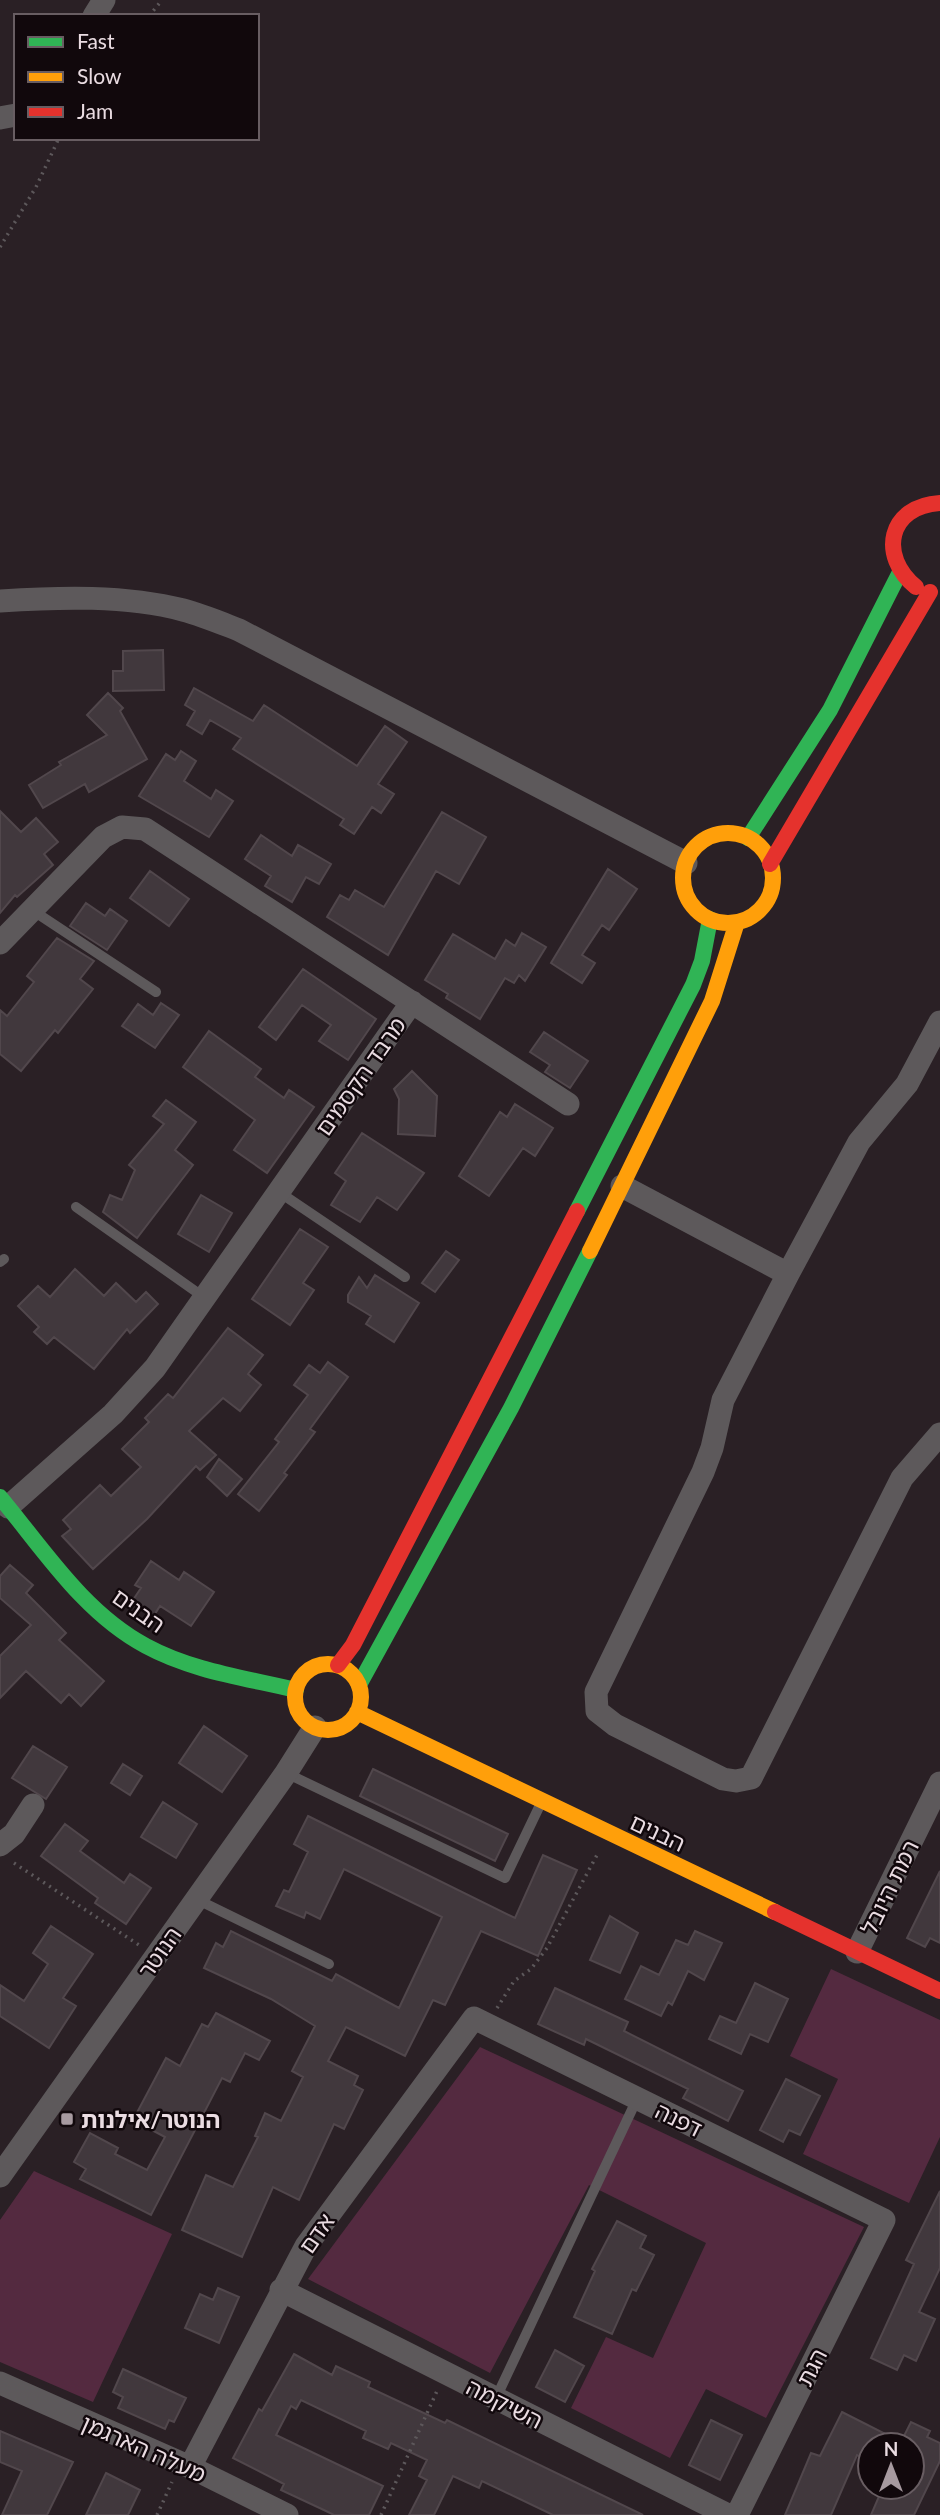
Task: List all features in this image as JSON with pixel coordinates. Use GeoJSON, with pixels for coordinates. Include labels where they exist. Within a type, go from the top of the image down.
{"type":"FeatureCollection","features":[{"type":"Feature","properties":{"kind":"street"},"geometry":{"type":"LineString","coordinates":[[770,864],[935,592],[912,586],[899,574],[891,549],[896,526],[906,513],[925,503],[940,503]]}},
{"type":"Feature","properties":{"kind":"street"},"geometry":{"type":"LineString","coordinates":[[748,838],[778,798],[867,643],[899,574]]}},
{"type":"Feature","properties":{"kind":"street"},"geometry":{"type":"LineString","coordinates":[[0,601],[128,601],[182,610],[239,629],[685,863]]}},
{"type":"Feature","properties":{"kind":"street","name":"מרבד הקסמים"},"geometry":{"type":"LineString","coordinates":[[0,943],[103,837],[122,827],[145,829],[412,1002],[205,1298],[137,1389],[4,1502]]}},
{"type":"Feature","properties":{"kind":"street"},"geometry":{"type":"LineString","coordinates":[[721,833],[748,838],[765,852],[770,864],[773,886],[768,901],[758,912],[737,922],[710,919],[688,901],[682,874],[685,863],[696,845],[706,838],[721,833]]}},
{"type":"Feature","properties":{"kind":"street"},"geometry":{"type":"LineString","coordinates":[[338,1665],[353,1645],[693,985],[710,919]]}},
{"type":"Feature","properties":{"kind":"street"},"geometry":{"type":"LineString","coordinates":[[359,1685],[510,1408],[622,1186],[698,1032],[722,974],[737,922]]}},
{"type":"Feature","properties":{"kind":"street"},"geometry":{"type":"LineString","coordinates":[[412,1002],[568,1104]]}},
{"type":"Feature","properties":{"kind":"street"},"geometry":{"type":"LineString","coordinates":[[940,1022],[907,1084],[859,1142],[723,1400],[712,1448],[703,1472],[596,1692],[597,1711],[615,1726],[723,1779],[736,1781],[751,1778],[902,1478],[940,1434]]}},
{"type":"Feature","properties":{"kind":"street"},"geometry":{"type":"LineString","coordinates":[[622,1186],[788,1275]]}},
{"type":"Feature","properties":{"kind":"street","name":"הבנים"},"geometry":{"type":"LineString","coordinates":[[4,1502],[87,1599],[125,1633],[178,1659],[296,1690]]}},
{"type":"Feature","properties":{"kind":"street"},"geometry":{"type":"LineString","coordinates":[[317,1665],[338,1665],[351,1672],[359,1685],[361,1700],[357,1712],[346,1725],[334,1729],[315,1727],[300,1714],[295,1704],[296,1690],[306,1671],[317,1665]]}},
{"type":"Feature","properties":{"kind":"street","name":"הבנים"},"geometry":{"type":"LineString","coordinates":[[357,1712],[940,1992]]}},
{"type":"Feature","properties":{"kind":"street","name":"הנוטר"},"geometry":{"type":"LineString","coordinates":[[0,2176],[286,1773],[315,1727]]}},
{"type":"Feature","properties":{"kind":"street","name":"רמת היובל"},"geometry":{"type":"LineString","coordinates":[[857,1952],[940,1783]]}},
{"type":"Feature","properties":{"kind":"street"},"geometry":{"type":"LineString","coordinates":[[6,1853],[14,1834],[33,1805]]}},
{"type":"Feature","properties":{"kind":"street","name":"דפנה"},"geometry":{"type":"LineString","coordinates":[[480,2021],[884,2220]]}},
{"type":"Feature","properties":{"kind":"street","name":"אדם"},"geometry":{"type":"LineString","coordinates":[[186,2465],[306,2246],[480,2021]]}},
{"type":"Feature","properties":{"kind":"street","name":"הגת"},"geometry":{"type":"LineString","coordinates":[[737,2515],[884,2220]]}},
{"type":"Feature","properties":{"kind":"street","name":"השיקמה"},"geometry":{"type":"LineString","coordinates":[[281,2290],[728,2515]]}},
{"type":"Feature","properties":{"kind":"street","name":"מעלה הארגמן"},"geometry":{"type":"LineString","coordinates":[[0,2383],[186,2465],[287,2515]]}},
{"type":"Feature","properties":{"kind":"lane"},"geometry":{"type":"LineString","coordinates":[[32,910],[156,992]]}},
{"type":"Feature","properties":{"kind":"lane"},"geometry":{"type":"LineString","coordinates":[[279,1192],[405,1277]]}},
{"type":"Feature","properties":{"kind":"lane"},"geometry":{"type":"LineString","coordinates":[[76,1207],[205,1298]]}},
{"type":"Feature","properties":{"kind":"lane"},"geometry":{"type":"LineString","coordinates":[[286,1773],[505,1878],[542,1802]]}},
{"type":"Feature","properties":{"kind":"lane"},"geometry":{"type":"LineString","coordinates":[[196,1899],[329,1964]]}},
{"type":"Feature","properties":{"kind":"lane"},"geometry":{"type":"LineString","coordinates":[[496,2398],[638,2099]]}},
{"type":"Feature","properties":{"kind":"path"},"geometry":{"type":"LineString","coordinates":[[151,14],[162,0]]}},
{"type":"Feature","properties":{"kind":"path"},"geometry":{"type":"LineString","coordinates":[[0,247],[36,187],[59,140]]}},
{"type":"Feature","properties":{"kind":"path"},"geometry":{"type":"LineString","coordinates":[[480,2021],[514,1981],[531,1969],[547,1948],[608,1834]]}},
{"type":"Feature","properties":{"kind":"path"},"geometry":{"type":"LineString","coordinates":[[6,1853],[156,1956]]}},
{"type":"Feature","properties":{"kind":"path"},"geometry":{"type":"LineString","coordinates":[[381,2515],[446,2373]]}},
{"type":"Feature","properties":{"kind":"path"},"geometry":{"type":"LineString","coordinates":[[157,2515],[186,2465]]}},
{"type":"Feature","properties":{"kind":"shaded area"},"geometry":{"type":"Polygon","coordinates":[[[831,1969],[940,2020],[940,2137],[909,2203],[803,2154],[838,2079],[790,2056],[831,1969]]]}},
{"type":"Feature","properties":{"kind":"shaded area"},"geometry":{"type":"Polygon","coordinates":[[[480,2047],[864,2227],[766,2418],[706,2389],[670,2458],[571,2408],[606,2337],[653,2358],[706,2243],[589,2185],[490,2373],[308,2279],[480,2047]]]}},
{"type":"Feature","properties":{"kind":"shaded area"},"geometry":{"type":"Polygon","coordinates":[[[34,2171],[172,2234],[93,2402],[0,2362],[0,2220],[34,2171]]]}},
{"type":"Feature","properties":{"kind":"building"},"geometry":{"type":"Polygon","coordinates":[[[163,650],[164,690],[113,691],[113,671],[123,671],[123,651],[163,650]]]}},
{"type":"Feature","properties":{"kind":"building"},"geometry":{"type":"Polygon","coordinates":[[[194,688],[253,721],[264,705],[357,766],[385,726],[407,742],[378,784],[394,794],[381,813],[372,807],[354,834],[340,825],[344,819],[233,749],[241,738],[210,720],[202,734],[187,725],[195,711],[185,705],[194,688]]]}},
{"type":"Feature","properties":{"kind":"building"},"geometry":{"type":"Polygon","coordinates":[[[108,693],[123,708],[120,711],[147,759],[89,792],[85,784],[43,808],[29,785],[61,765],[59,762],[107,735],[87,715],[108,693]]]}},
{"type":"Feature","properties":{"kind":"building"},"geometry":{"type":"Polygon","coordinates":[[[181,751],[196,761],[184,781],[211,799],[216,790],[233,801],[209,837],[139,796],[166,754],[175,760],[181,751]]]}},
{"type":"Feature","properties":{"kind":"building"},"geometry":{"type":"Polygon","coordinates":[[[0,811],[21,832],[36,818],[58,842],[44,854],[53,865],[17,897],[15,895],[0,913],[0,811]]]}},
{"type":"Feature","properties":{"kind":"building"},"geometry":{"type":"Polygon","coordinates":[[[442,812],[486,837],[459,884],[436,871],[388,955],[327,917],[340,895],[349,900],[355,890],[384,907],[442,812]]]}},
{"type":"Feature","properties":{"kind":"building"},"geometry":{"type":"Polygon","coordinates":[[[261,835],[292,856],[298,845],[331,864],[319,884],[306,877],[292,902],[265,886],[271,876],[245,859],[261,835]]]}},
{"type":"Feature","properties":{"kind":"building"},"geometry":{"type":"Polygon","coordinates":[[[608,869],[637,889],[609,930],[602,925],[582,955],[595,963],[582,983],[551,963],[608,869]]]}},
{"type":"Feature","properties":{"kind":"building"},"geometry":{"type":"Polygon","coordinates":[[[150,871],[189,899],[169,926],[130,898],[150,871]]]}},
{"type":"Feature","properties":{"kind":"building"},"geometry":{"type":"Polygon","coordinates":[[[86,903],[105,916],[110,909],[127,921],[107,950],[70,926],[86,903]]]}},
{"type":"Feature","properties":{"kind":"building"},"geometry":{"type":"Polygon","coordinates":[[[522,933],[546,947],[525,981],[519,975],[514,983],[505,978],[480,1019],[446,998],[448,994],[425,980],[453,934],[495,959],[506,940],[515,946],[522,933]]]}},
{"type":"Feature","properties":{"kind":"building"},"geometry":{"type":"Polygon","coordinates":[[[57,938],[94,961],[80,979],[93,989],[58,1033],[55,1030],[21,1071],[0,1054],[0,1010],[7,1016],[34,982],[27,976],[57,938]]]}},
{"type":"Feature","properties":{"kind":"building"},"geometry":{"type":"Polygon","coordinates":[[[303,969],[376,1019],[348,1060],[319,1041],[331,1025],[302,1005],[276,1040],[259,1027],[303,969]]]}},
{"type":"Feature","properties":{"kind":"building"},"geometry":{"type":"Polygon","coordinates":[[[161,1003],[179,1015],[155,1048],[122,1026],[138,1004],[153,1015],[161,1003]]]}},
{"type":"Feature","properties":{"kind":"building"},"geometry":{"type":"Polygon","coordinates":[[[209,1031],[261,1069],[255,1077],[284,1098],[289,1090],[314,1107],[267,1173],[234,1150],[255,1120],[183,1067],[209,1031]]]}},
{"type":"Feature","properties":{"kind":"building"},"geometry":{"type":"Polygon","coordinates":[[[544,1032],[588,1061],[570,1088],[545,1072],[550,1065],[530,1052],[544,1032]]]}},
{"type":"Feature","properties":{"kind":"building"},"geometry":{"type":"Polygon","coordinates":[[[412,1071],[437,1096],[435,1136],[398,1134],[399,1099],[394,1089],[412,1071]]]}},
{"type":"Feature","properties":{"kind":"building"},"geometry":{"type":"Polygon","coordinates":[[[166,1100],[196,1122],[175,1150],[193,1165],[137,1238],[103,1212],[110,1195],[122,1200],[135,1170],[129,1165],[164,1124],[153,1116],[166,1100]]]}},
{"type":"Feature","properties":{"kind":"building"},"geometry":{"type":"Polygon","coordinates":[[[515,1104],[553,1128],[535,1156],[523,1148],[489,1196],[459,1176],[500,1112],[507,1117],[515,1104]]]}},
{"type":"Feature","properties":{"kind":"building"},"geometry":{"type":"Polygon","coordinates":[[[362,1133],[424,1173],[397,1210],[377,1197],[360,1222],[331,1205],[346,1181],[335,1173],[362,1133]]]}},
{"type":"Feature","properties":{"kind":"building"},"geometry":{"type":"Polygon","coordinates":[[[201,1195],[232,1213],[209,1252],[178,1234],[201,1195]]]}},
{"type":"Feature","properties":{"kind":"building"},"geometry":{"type":"Polygon","coordinates":[[[300,1229],[328,1247],[303,1283],[314,1290],[290,1325],[252,1299],[300,1229]]]}},
{"type":"Feature","properties":{"kind":"building"},"geometry":{"type":"Polygon","coordinates":[[[446,1251],[459,1260],[435,1292],[422,1283],[446,1251]]]}},
{"type":"Feature","properties":{"kind":"building"},"geometry":{"type":"Polygon","coordinates":[[[75,1269],[104,1296],[116,1283],[136,1302],[146,1292],[158,1304],[130,1333],[127,1329],[94,1369],[54,1337],[47,1344],[34,1332],[39,1327],[18,1306],[38,1286],[50,1297],[75,1269]]]}},
{"type":"Feature","properties":{"kind":"building"},"geometry":{"type":"Polygon","coordinates":[[[375,1275],[419,1303],[394,1342],[366,1324],[371,1316],[348,1302],[348,1295],[359,1277],[367,1288],[375,1275]]]}},
{"type":"Feature","properties":{"kind":"building"},"geometry":{"type":"Polygon","coordinates":[[[228,1328],[263,1355],[248,1374],[261,1385],[240,1411],[223,1398],[189,1431],[216,1455],[200,1470],[196,1466],[147,1519],[93,1569],[62,1536],[71,1529],[63,1520],[100,1485],[111,1496],[141,1467],[122,1449],[149,1422],[145,1418],[168,1394],[173,1398],[228,1328]]]}},
{"type":"Feature","properties":{"kind":"building"},"geometry":{"type":"Polygon","coordinates":[[[328,1362],[348,1377],[310,1429],[315,1432],[284,1473],[287,1475],[259,1511],[238,1494],[279,1442],[275,1439],[308,1395],[294,1385],[309,1365],[320,1373],[328,1362]]]}},
{"type":"Feature","properties":{"kind":"building"},"geometry":{"type":"Polygon","coordinates":[[[219,1459],[242,1479],[227,1496],[207,1477],[219,1459]]]}},
{"type":"Feature","properties":{"kind":"building"},"geometry":{"type":"Polygon","coordinates":[[[151,1561],[179,1580],[184,1572],[214,1592],[191,1626],[160,1606],[153,1617],[131,1603],[141,1588],[135,1585],[151,1561]]]}},
{"type":"Feature","properties":{"kind":"building"},"geometry":{"type":"Polygon","coordinates":[[[10,1565],[33,1585],[26,1593],[66,1633],[59,1640],[104,1681],[81,1706],[69,1694],[61,1703],[26,1671],[0,1698],[0,1656],[31,1625],[0,1598],[0,1576],[10,1565]]]}},
{"type":"Feature","properties":{"kind":"building"},"geometry":{"type":"Polygon","coordinates":[[[204,1726],[247,1756],[222,1792],[179,1763],[204,1726]]]}},
{"type":"Feature","properties":{"kind":"building"},"geometry":{"type":"Polygon","coordinates":[[[33,1746],[67,1767],[46,1799],[12,1778],[33,1746]]]}},
{"type":"Feature","properties":{"kind":"building"},"geometry":{"type":"Polygon","coordinates":[[[123,1764],[142,1776],[130,1795],[111,1783],[123,1764]]]}},
{"type":"Feature","properties":{"kind":"building"},"geometry":{"type":"Polygon","coordinates":[[[373,1769],[508,1834],[495,1861],[360,1796],[373,1769]]]}},
{"type":"Feature","properties":{"kind":"building"},"geometry":{"type":"Polygon","coordinates":[[[163,1802],[197,1824],[176,1858],[141,1837],[163,1802]]]}},
{"type":"Feature","properties":{"kind":"building"},"geometry":{"type":"Polygon","coordinates":[[[308,1816],[515,1918],[543,1855],[577,1870],[538,1956],[481,1931],[445,2005],[433,2000],[405,2056],[346,2027],[328,2061],[358,2076],[354,2085],[363,2090],[344,2129],[334,2124],[299,2200],[273,2187],[242,2257],[182,2230],[206,2175],[233,2187],[258,2137],[255,2136],[265,2113],[281,2121],[303,2077],[292,2071],[315,2026],[271,1999],[204,1968],[216,1943],[223,1947],[231,1931],[332,1981],[336,1974],[399,2008],[442,1917],[344,1869],[320,1919],[306,1912],[304,1918],[276,1906],[284,1890],[289,1892],[308,1852],[294,1844],[308,1816]]]}},
{"type":"Feature","properties":{"kind":"building"},"geometry":{"type":"Polygon","coordinates":[[[65,1824],[88,1841],[80,1851],[124,1883],[130,1874],[151,1888],[126,1924],[95,1903],[98,1898],[41,1856],[65,1824]]]}},
{"type":"Feature","properties":{"kind":"building"},"geometry":{"type":"Polygon","coordinates":[[[940,1871],[940,1943],[930,1938],[925,1947],[907,1938],[940,1871]]]}},
{"type":"Feature","properties":{"kind":"building"},"geometry":{"type":"Polygon","coordinates":[[[610,1916],[638,1933],[620,1973],[590,1960],[610,1916]]]}},
{"type":"Feature","properties":{"kind":"building"},"geometry":{"type":"Polygon","coordinates":[[[51,1926],[93,1954],[63,1998],[76,2006],[49,2048],[0,2016],[0,1985],[24,2001],[48,1964],[33,1953],[51,1926]]]}},
{"type":"Feature","properties":{"kind":"building"},"geometry":{"type":"Polygon","coordinates":[[[695,1931],[722,1943],[704,1980],[688,1971],[672,2005],[668,2002],[661,2016],[625,1999],[641,1966],[659,1975],[676,1940],[688,1945],[695,1931]]]}},
{"type":"Feature","properties":{"kind":"building"},"geometry":{"type":"Polygon","coordinates":[[[755,1983],[788,1999],[768,2042],[750,2034],[741,2054],[709,2039],[720,2016],[736,2023],[755,1983]]]}},
{"type":"Feature","properties":{"kind":"building"},"geometry":{"type":"Polygon","coordinates":[[[555,1988],[628,2022],[624,2031],[743,2091],[728,2121],[683,2098],[688,2089],[586,2039],[584,2045],[538,2024],[555,1988]]]}},
{"type":"Feature","properties":{"kind":"building"},"geometry":{"type":"Polygon","coordinates":[[[216,2013],[270,2041],[259,2060],[245,2053],[230,2082],[222,2078],[151,2215],[80,2179],[86,2169],[74,2162],[90,2133],[118,2148],[115,2154],[147,2170],[165,2137],[133,2120],[166,2058],[180,2066],[202,2024],[208,2027],[216,2013]]]}},
{"type":"Feature","properties":{"kind":"building"},"geometry":{"type":"Polygon","coordinates":[[[786,2079],[820,2096],[800,2135],[789,2130],[783,2142],[760,2130],[786,2079]]]}},
{"type":"Feature","properties":{"kind":"building"},"geometry":{"type":"Polygon","coordinates":[[[940,2191],[940,2268],[919,2312],[935,2319],[916,2361],[904,2355],[897,2370],[871,2358],[914,2264],[906,2260],[940,2191]]]}},
{"type":"Feature","properties":{"kind":"building"},"geometry":{"type":"Polygon","coordinates":[[[617,2221],[646,2236],[640,2248],[654,2255],[636,2291],[632,2289],[612,2334],[574,2317],[595,2271],[592,2269],[617,2221]]]}},
{"type":"Feature","properties":{"kind":"building"},"geometry":{"type":"Polygon","coordinates":[[[218,2288],[239,2297],[219,2343],[185,2328],[200,2294],[213,2300],[218,2288]]]}},
{"type":"Feature","properties":{"kind":"building"},"geometry":{"type":"Polygon","coordinates":[[[555,2350],[584,2366],[565,2402],[536,2387],[555,2350]]]}},
{"type":"Feature","properties":{"kind":"building"},"geometry":{"type":"Polygon","coordinates":[[[294,2354],[332,2375],[336,2366],[370,2382],[368,2387],[445,2423],[447,2420],[643,2515],[553,2515],[482,2481],[479,2488],[453,2476],[434,2515],[409,2515],[427,2480],[419,2476],[427,2460],[391,2443],[388,2449],[363,2438],[366,2431],[301,2400],[296,2409],[291,2406],[276,2435],[383,2486],[369,2515],[334,2515],[281,2490],[284,2484],[233,2458],[259,2409],[262,2411],[294,2354]]]}},
{"type":"Feature","properties":{"kind":"building"},"geometry":{"type":"Polygon","coordinates":[[[123,2369],[186,2398],[174,2422],[169,2420],[165,2429],[118,2408],[123,2397],[113,2392],[123,2369]]]}},
{"type":"Feature","properties":{"kind":"building"},"geometry":{"type":"Polygon","coordinates":[[[842,2412],[879,2431],[856,2431],[856,2457],[831,2515],[785,2515],[811,2453],[820,2456],[842,2412]]]}},
{"type":"Feature","properties":{"kind":"building"},"geometry":{"type":"Polygon","coordinates":[[[711,2420],[742,2435],[720,2480],[689,2465],[711,2420]]]}},
{"type":"Feature","properties":{"kind":"building"},"geometry":{"type":"Polygon","coordinates":[[[911,2422],[930,2431],[927,2437],[940,2443],[940,2461],[926,2490],[926,2431],[906,2431],[911,2422]]]}},
{"type":"Feature","properties":{"kind":"building"},"geometry":{"type":"Polygon","coordinates":[[[0,2431],[73,2462],[47,2515],[2,2515],[22,2471],[0,2462],[0,2431]]]}},
{"type":"Feature","properties":{"kind":"building"},"geometry":{"type":"Polygon","coordinates":[[[106,2473],[140,2490],[128,2515],[86,2515],[106,2473]]]}},
{"type":"Feature","properties":{"kind":"building"},"geometry":{"type":"Polygon","coordinates":[[[877,2501],[921,2501],[914,2515],[871,2515],[877,2501]]]}},
{"type":"Feature","properties":{"kind":"traffic: fast"},"geometry":{"type":"LineString","coordinates":[[748,838],[830,710],[899,574]]}},
{"type":"Feature","properties":{"kind":"traffic: fast"},"geometry":{"type":"LineString","coordinates":[[577,1211],[693,985],[702,961],[710,919]]}},
{"type":"Feature","properties":{"kind":"traffic: fast"},"geometry":{"type":"LineString","coordinates":[[359,1685],[511,1408],[590,1251]]}},
{"type":"Feature","properties":{"kind":"traffic: fast"},"geometry":{"type":"LineString","coordinates":[[0,1497],[66,1579],[103,1616],[124,1632],[146,1646],[182,1662],[296,1690]]}},
{"type":"Feature","properties":{"kind":"traffic: slow"},"geometry":{"type":"LineString","coordinates":[[728,833],[745,836],[760,846],[770,861],[773,878],[770,895],[760,910],[745,920],[728,923],[711,920],[696,910],[686,895],[683,878],[686,861],[696,846],[711,836],[728,833]]}},
{"type":"Feature","properties":{"kind":"traffic: slow"},"geometry":{"type":"LineString","coordinates":[[590,1251],[712,1001],[737,922]]}},
{"type":"Feature","properties":{"kind":"traffic: slow"},"geometry":{"type":"LineString","coordinates":[[328,1664],[341,1666],[356,1679],[361,1697],[359,1710],[346,1725],[328,1730],[315,1728],[300,1715],[295,1697],[297,1684],[310,1669],[328,1664]]}},
{"type":"Feature","properties":{"kind":"traffic: slow"},"geometry":{"type":"LineString","coordinates":[[357,1712],[775,1912]]}},
{"type":"Feature","properties":{"kind":"traffic: jam"},"geometry":{"type":"LineString","coordinates":[[916,587],[904,575],[896,561],[894,534],[909,513],[922,506],[940,503]]}},
{"type":"Feature","properties":{"kind":"traffic: jam"},"geometry":{"type":"LineString","coordinates":[[770,864],[930,592]]}},
{"type":"Feature","properties":{"kind":"traffic: jam"},"geometry":{"type":"LineString","coordinates":[[338,1665],[353,1645],[577,1211]]}},
{"type":"Feature","properties":{"kind":"traffic: jam"},"geometry":{"type":"LineString","coordinates":[[775,1912],[940,1991]]}},
{"type":"Feature","properties":{"kind":"place","name":"הנוטר/אילנות"},"geometry":{"type":"Point","coordinates":[67,2119]}}]}
